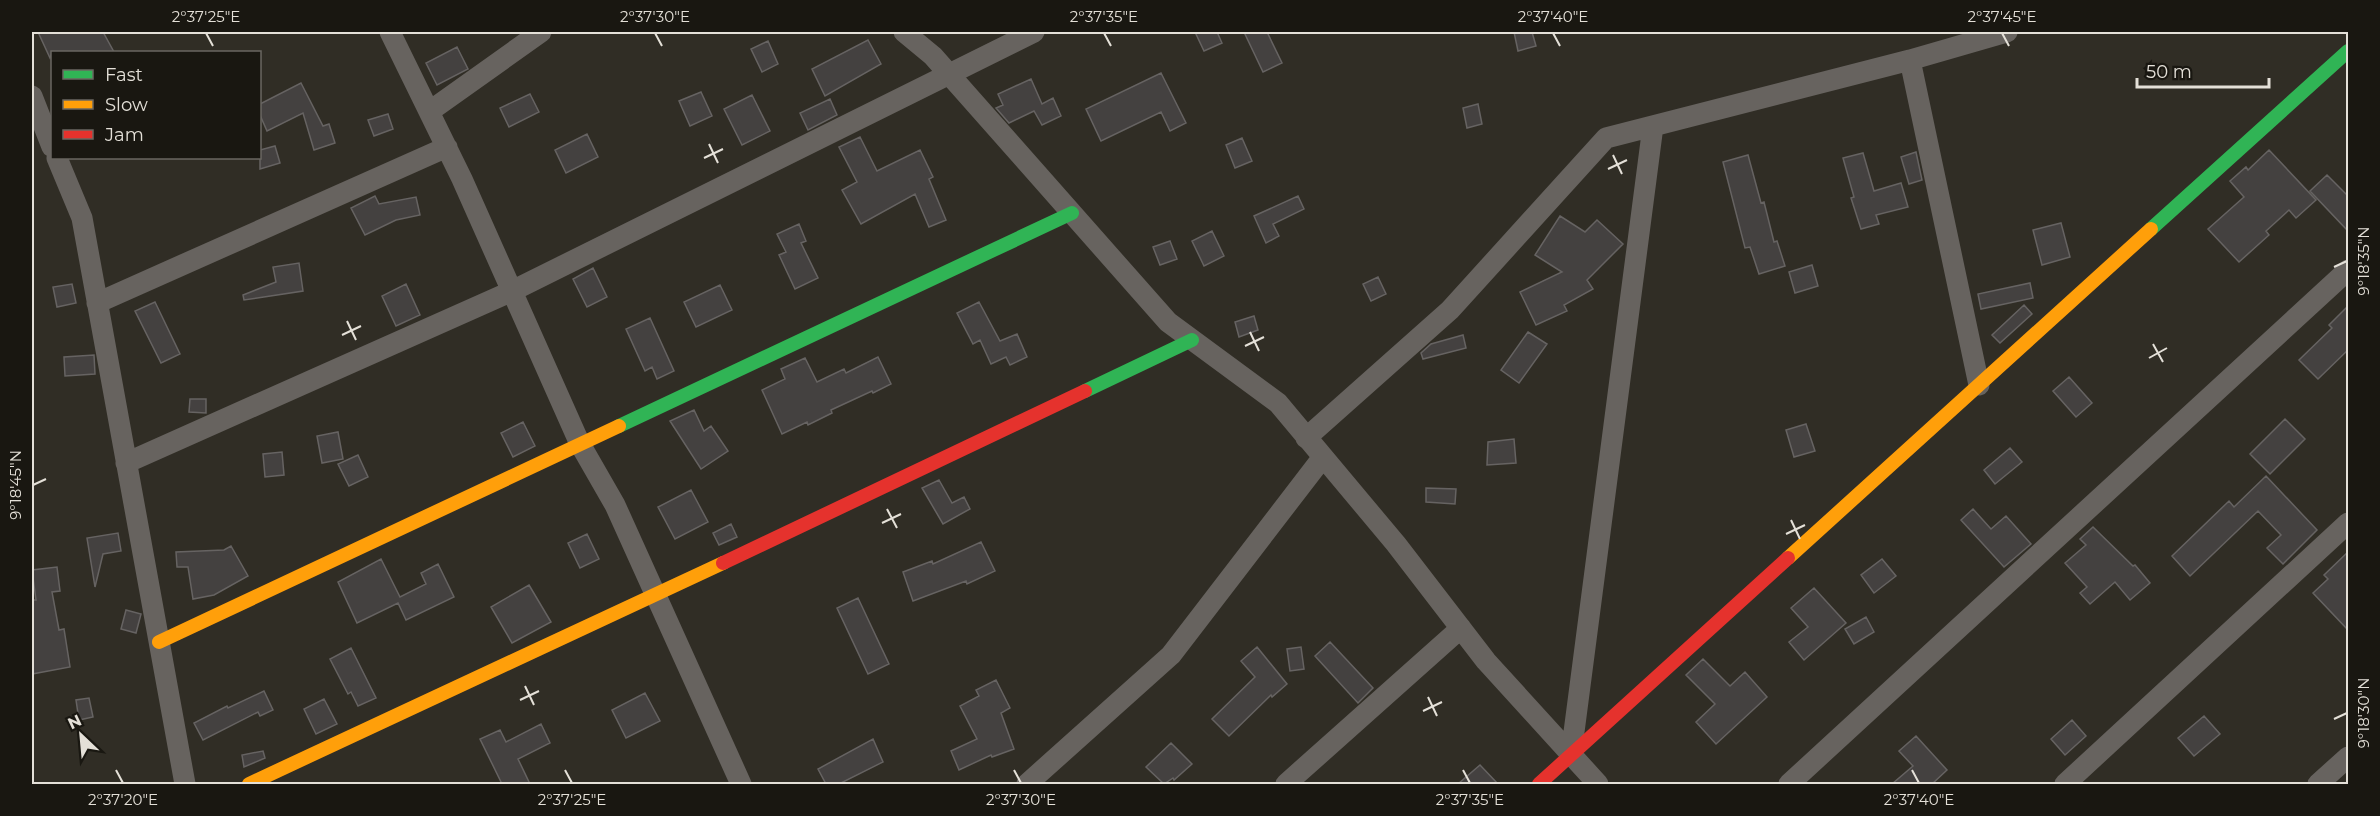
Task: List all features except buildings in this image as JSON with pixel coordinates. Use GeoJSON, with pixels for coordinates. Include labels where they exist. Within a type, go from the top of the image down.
{"type":"FeatureCollection","features":[{"type":"Feature","properties":{"kind":"street"},"geometry":{"type":"LineString","coordinates":[[390,32],[447,147],[580,444],[615,505],[741,784]]}},
{"type":"Feature","properties":{"kind":"street"},"geometry":{"type":"LineString","coordinates":[[430,111],[541,32]]}},
{"type":"Feature","properties":{"kind":"street"},"geometry":{"type":"LineString","coordinates":[[904,32],[933,56],[1168,322],[1278,403],[1396,544],[1486,661],[1598,784]]}},
{"type":"Feature","properties":{"kind":"street"},"geometry":{"type":"LineString","coordinates":[[126,463],[512,291],[1034,32]]}},
{"type":"Feature","properties":{"kind":"street"},"geometry":{"type":"LineString","coordinates":[[1306,438],[1450,310],[1606,138],[1910,60],[2007,32]]}},
{"type":"Feature","properties":{"kind":"street"},"geometry":{"type":"LineString","coordinates":[[1539,784],[2349,51]]}},
{"type":"Feature","properties":{"kind":"street"},"geometry":{"type":"LineString","coordinates":[[1910,60],[1979,386]]}},
{"type":"Feature","properties":{"kind":"street"},"geometry":{"type":"LineString","coordinates":[[32,96],[51,144]]}},
{"type":"Feature","properties":{"kind":"street"},"geometry":{"type":"LineString","coordinates":[[1571,755],[1653,126]]}},
{"type":"Feature","properties":{"kind":"street"},"geometry":{"type":"LineString","coordinates":[[97,303],[447,147]]}},
{"type":"Feature","properties":{"kind":"street"},"geometry":{"type":"LineString","coordinates":[[57,159],[82,218],[185,784]]}},
{"type":"Feature","properties":{"kind":"street"},"geometry":{"type":"LineString","coordinates":[[159,642],[1072,213]]}},
{"type":"Feature","properties":{"kind":"street"},"geometry":{"type":"LineString","coordinates":[[1789,784],[2349,270]]}},
{"type":"Feature","properties":{"kind":"street"},"geometry":{"type":"LineString","coordinates":[[249,784],[656,595],[1192,340]]}},
{"type":"Feature","properties":{"kind":"street"},"geometry":{"type":"LineString","coordinates":[[1027,784],[1171,655],[1323,458]]}},
{"type":"Feature","properties":{"kind":"street"},"geometry":{"type":"LineString","coordinates":[[2065,784],[2349,523]]}},
{"type":"Feature","properties":{"kind":"street"},"geometry":{"type":"LineString","coordinates":[[1286,784],[1461,628]]}},
{"type":"Feature","properties":{"kind":"street"},"geometry":{"type":"LineString","coordinates":[[2318,784],[2349,757]]}},
{"type":"Feature","properties":{"kind":"traffic: fast"},"geometry":{"type":"LineString","coordinates":[[2151,229],[2348,51]]}},
{"type":"Feature","properties":{"kind":"traffic: fast"},"geometry":{"type":"LineString","coordinates":[[619,426],[1072,213]]}},
{"type":"Feature","properties":{"kind":"traffic: fast"},"geometry":{"type":"LineString","coordinates":[[1085,391],[1192,340]]}},
{"type":"Feature","properties":{"kind":"traffic: slow"},"geometry":{"type":"LineString","coordinates":[[1788,558],[2151,229]]}},
{"type":"Feature","properties":{"kind":"traffic: slow"},"geometry":{"type":"LineString","coordinates":[[159,642],[619,426]]}},
{"type":"Feature","properties":{"kind":"traffic: slow"},"geometry":{"type":"LineString","coordinates":[[249,784],[723,563]]}},
{"type":"Feature","properties":{"kind":"traffic: jam"},"geometry":{"type":"LineString","coordinates":[[723,563],[1085,391]]}},
{"type":"Feature","properties":{"kind":"traffic: jam"},"geometry":{"type":"LineString","coordinates":[[1539,784],[1788,558]]}}]}
